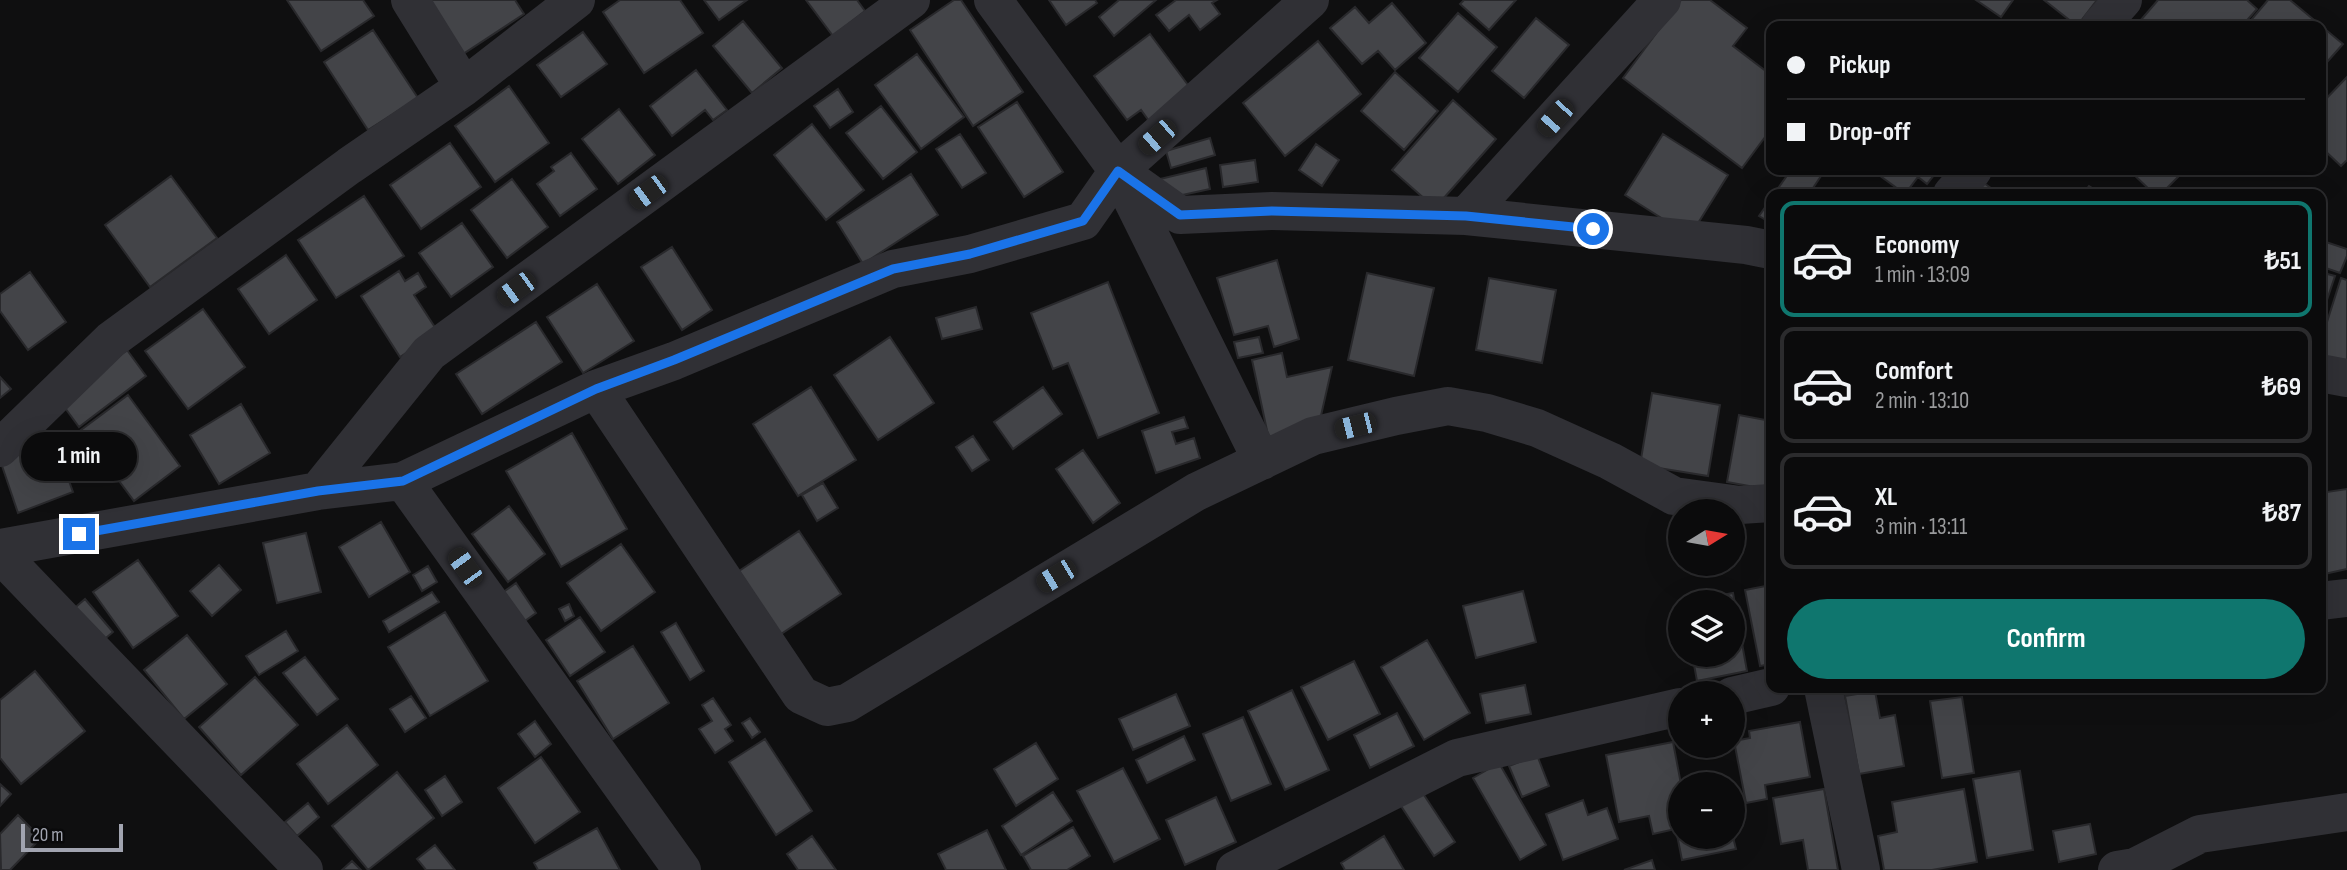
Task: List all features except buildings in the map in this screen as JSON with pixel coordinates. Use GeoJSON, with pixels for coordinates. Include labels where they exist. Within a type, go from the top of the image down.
{"type":"FeatureCollection","features":[{"type":"Feature","properties":{"kind":"street"},"geometry":{"type":"LineString","coordinates":[[410,0],[464,87]]}},
{"type":"Feature","properties":{"kind":"street"},"geometry":{"type":"LineString","coordinates":[[0,448],[111,340],[349,166],[464,87],[576,0]]}},
{"type":"Feature","properties":{"kind":"street"},"geometry":{"type":"LineString","coordinates":[[318,491],[429,353],[911,0]]}},
{"type":"Feature","properties":{"kind":"street"},"geometry":{"type":"LineString","coordinates":[[993,0],[1118,171],[1262,461]]}},
{"type":"Feature","properties":{"kind":"street"},"geometry":{"type":"LineString","coordinates":[[0,548],[318,491],[403,481],[596,389],[674,360],[893,269],[970,254],[1083,221],[1118,171],[1310,0]]}},
{"type":"Feature","properties":{"kind":"street"},"geometry":{"type":"LineString","coordinates":[[1466,216],[1662,0]]}},
{"type":"Feature","properties":{"kind":"street"},"geometry":{"type":"LineString","coordinates":[[2104,21],[2123,0]]}},
{"type":"Feature","properties":{"kind":"street"},"geometry":{"type":"LineString","coordinates":[[1118,171],[1180,215],[1272,211],[1466,216],[1766,249]]}},
{"type":"Feature","properties":{"kind":"street"},"geometry":{"type":"LineString","coordinates":[[1956,189],[1969,175]]}},
{"type":"Feature","properties":{"kind":"street"},"geometry":{"type":"LineString","coordinates":[[2326,374],[2347,379]]}},
{"type":"Feature","properties":{"kind":"street"},"geometry":{"type":"LineString","coordinates":[[596,389],[801,695],[827,707],[847,704],[1196,492],[1313,436],[1396,416],[1448,406],[1487,413],[1537,428],[1610,461],[1674,496],[1740,505],[1766,503]]}},
{"type":"Feature","properties":{"kind":"street"},"geometry":{"type":"LineString","coordinates":[[403,481],[682,870]]}},
{"type":"Feature","properties":{"kind":"street"},"geometry":{"type":"LineString","coordinates":[[0,554],[304,870]]}},
{"type":"Feature","properties":{"kind":"street"},"geometry":{"type":"LineString","coordinates":[[2326,600],[2347,598]]}},
{"type":"Feature","properties":{"kind":"street"},"geometry":{"type":"LineString","coordinates":[[1745,693],[1766,688]]}},
{"type":"Feature","properties":{"kind":"street"},"geometry":{"type":"LineString","coordinates":[[1824,693],[1861,870]]}},
{"type":"Feature","properties":{"kind":"street"},"geometry":{"type":"LineString","coordinates":[[1235,870],[1457,758],[1668,711]]}},
{"type":"Feature","properties":{"kind":"street"},"geometry":{"type":"LineString","coordinates":[[2130,869],[2200,834],[2347,811]]}},
{"type":"Feature","properties":{"kind":"route"},"geometry":{"type":"LineString","coordinates":[[79,534],[318,491],[403,481],[596,389],[674,360],[893,269],[970,254],[1083,221],[1118,171],[1180,215],[1272,211],[1466,216],[1593,229]]}}]}
